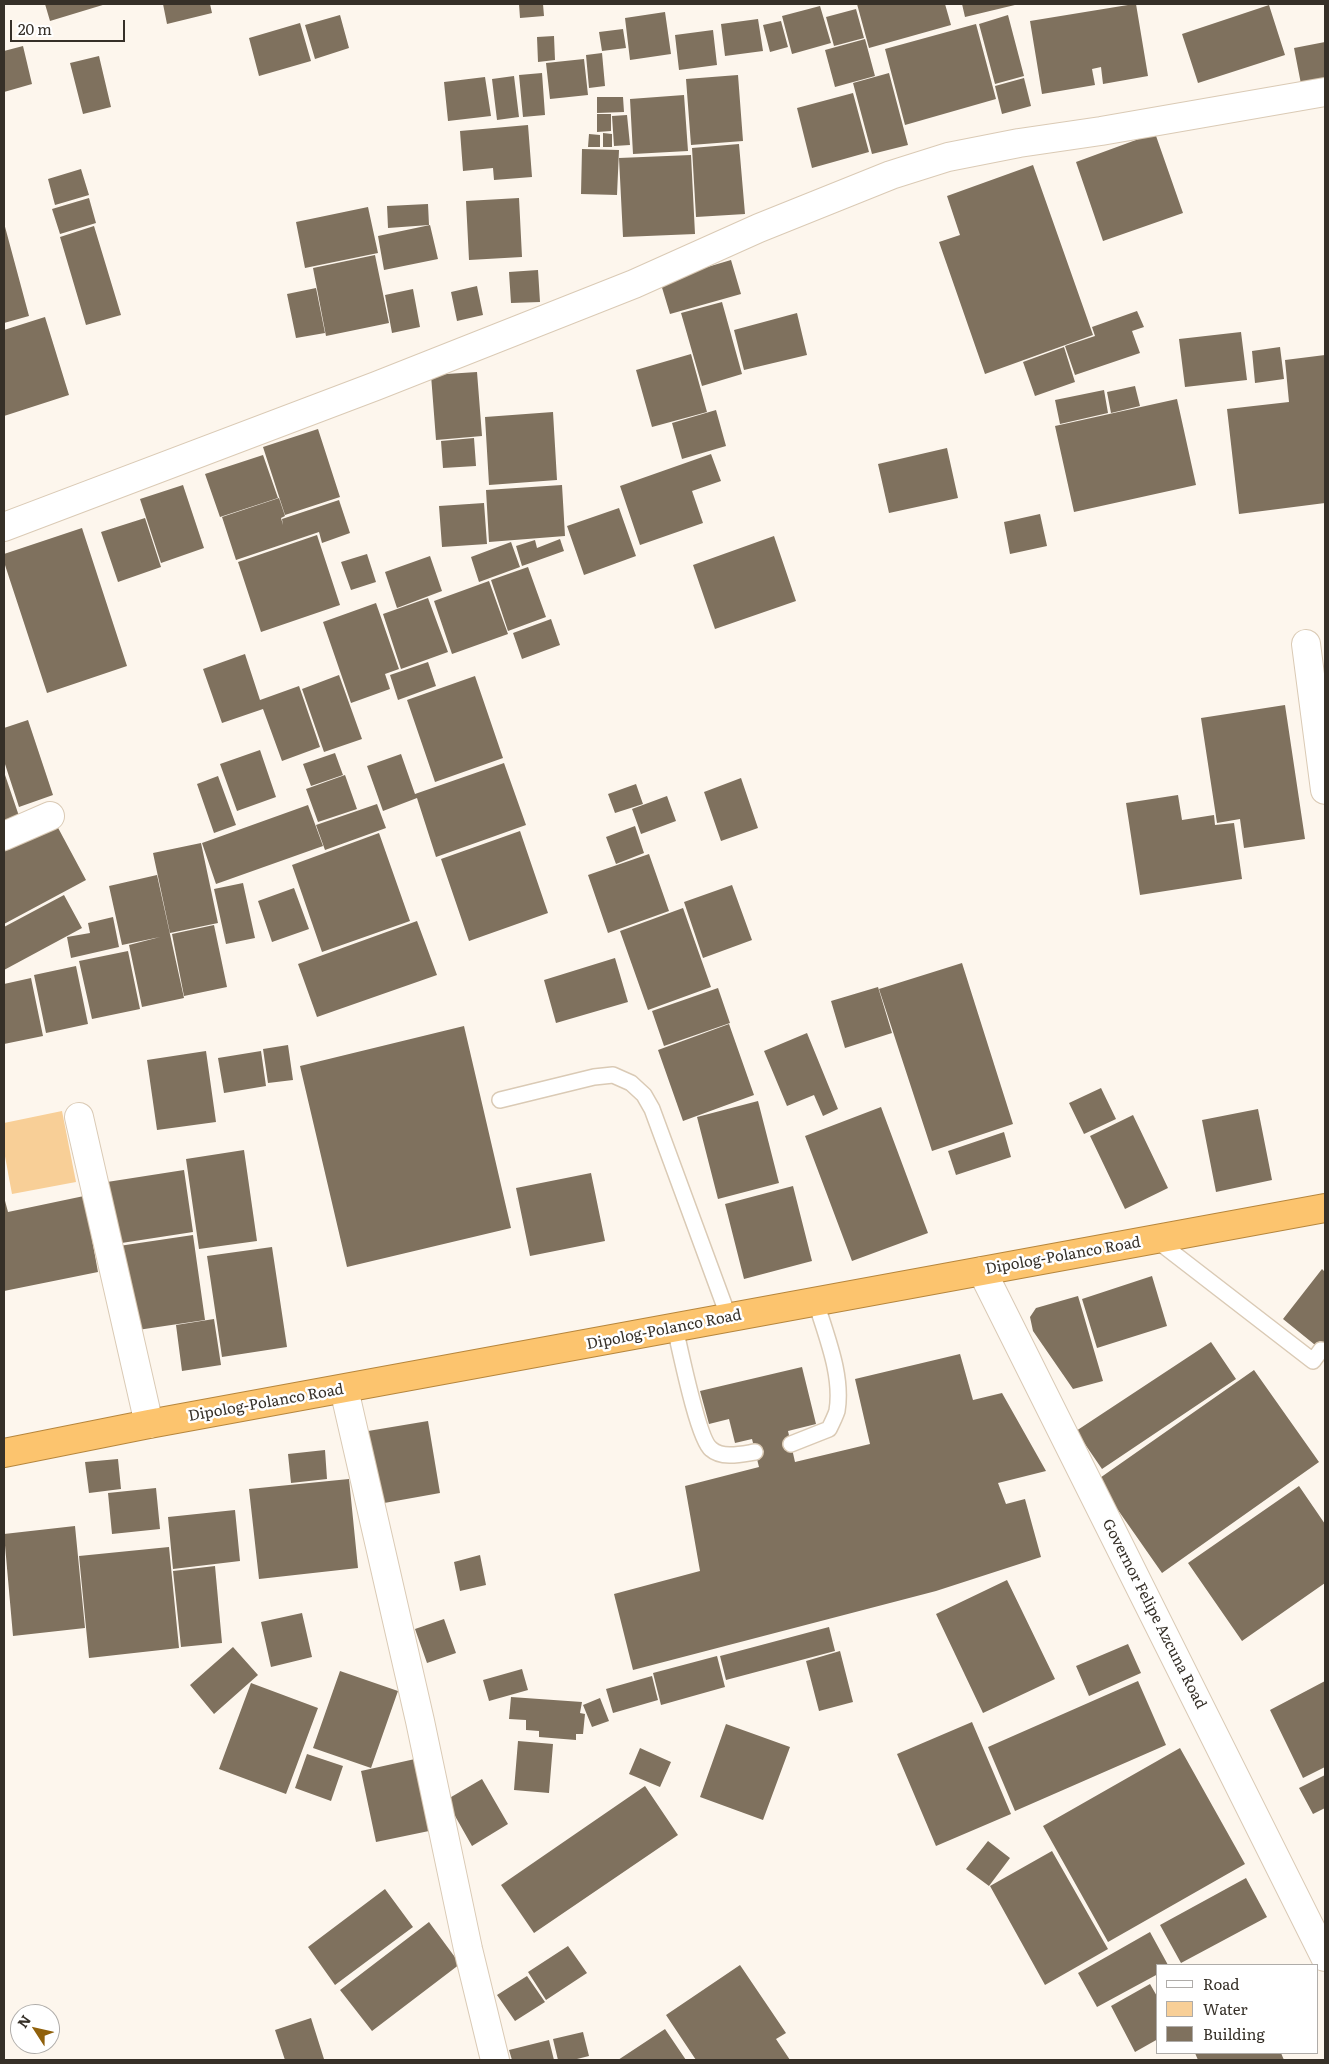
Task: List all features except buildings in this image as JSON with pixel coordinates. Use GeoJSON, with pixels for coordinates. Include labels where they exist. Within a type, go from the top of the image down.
{"type":"FeatureCollection","features":[{"type":"Feature","properties":{"kind":"highway","name":"Dipolog-Polanco Road"},"geometry":{"type":"LineString","coordinates":[[4,1453],[149,1424],[1325,1208]]}},
{"type":"Feature","properties":{"kind":"street"},"geometry":{"type":"LineString","coordinates":[[4,527],[376,386],[634,284],[759,228],[890,175],[948,157],[1019,143],[1101,131],[1325,92]]}},
{"type":"Feature","properties":{"kind":"street"},"geometry":{"type":"LineString","coordinates":[[1306,644],[1325,790]]}},
{"type":"Feature","properties":{"kind":"street"},"geometry":{"type":"LineString","coordinates":[[4,836],[50,816]]}},
{"type":"Feature","properties":{"kind":"street"},"geometry":{"type":"LineString","coordinates":[[79,1117],[149,1424]]}},
{"type":"Feature","properties":{"kind":"street","name":"Governor Felipe Azcuna Road"},"geometry":{"type":"LineString","coordinates":[[982,1271],[1325,1957]]}},
{"type":"Feature","properties":{"kind":"street"},"geometry":{"type":"LineString","coordinates":[[344,1389],[420,1721],[468,1949],[495,2060]]}},
{"type":"Feature","properties":{"kind":"lane"},"geometry":{"type":"LineString","coordinates":[[500,1100],[594,1077],[613,1075],[631,1083],[644,1095],[652,1109],[729,1318]]}},
{"type":"Feature","properties":{"kind":"lane"},"geometry":{"type":"LineString","coordinates":[[1155,1240],[1312,1361],[1321,1350]]}},
{"type":"Feature","properties":{"kind":"lane"},"geometry":{"type":"LineString","coordinates":[[790,1444],[829,1429],[836,1413],[838,1397],[836,1378],[816,1302]]}},
{"type":"Feature","properties":{"kind":"lane"},"geometry":{"type":"LineString","coordinates":[[675,1328],[694,1407],[702,1433],[710,1449],[720,1454],[732,1455],[756,1452]]}},
{"type":"Feature","properties":{"kind":"water"},"geometry":{"type":"Polygon","coordinates":[[[62,1111],[76,1182],[12,1194],[4,1151],[4,1123],[62,1111]]]}}]}
